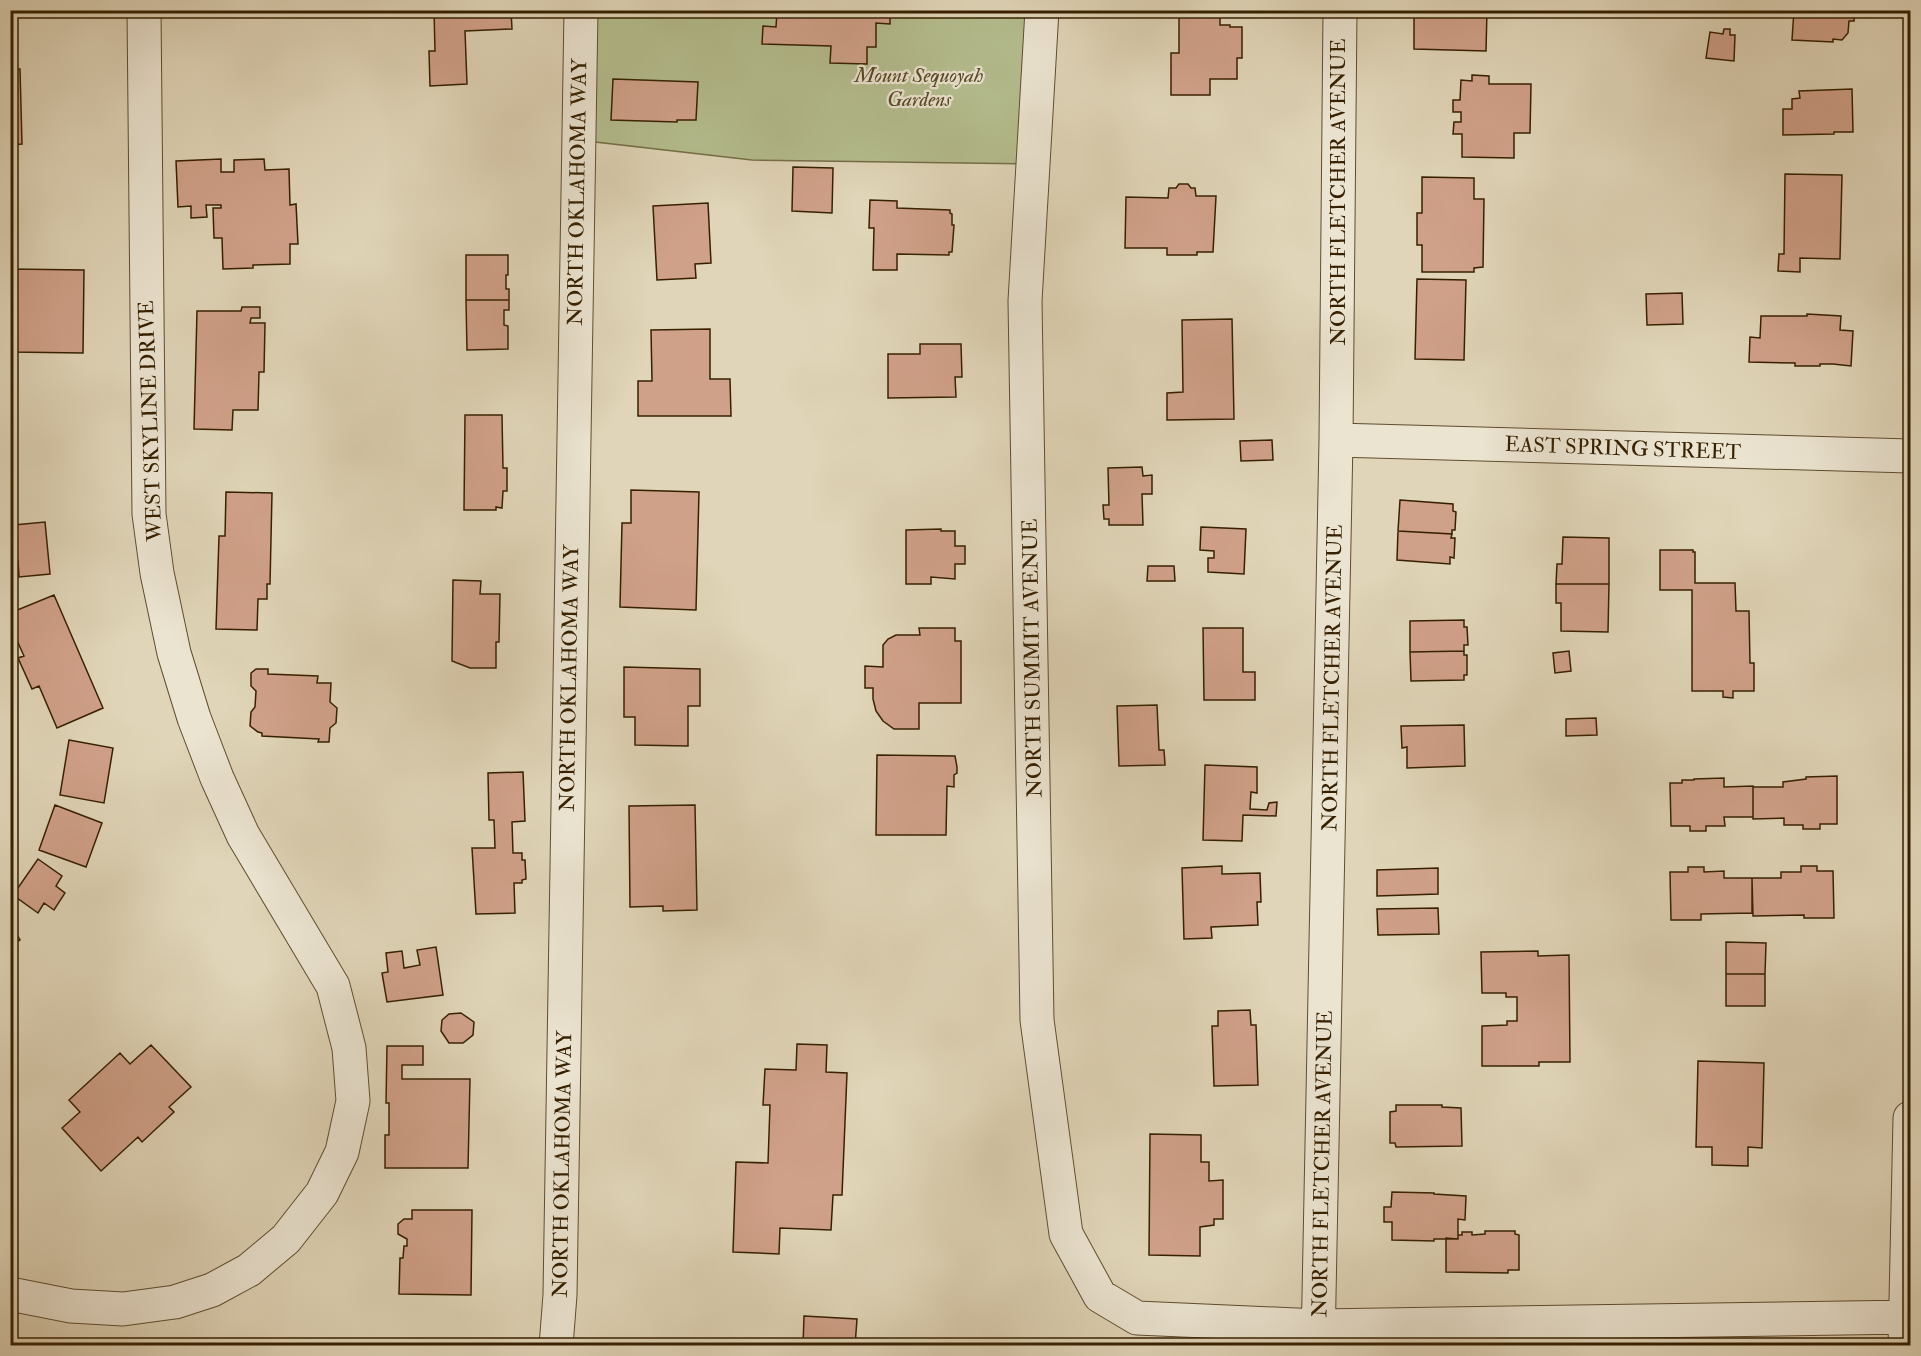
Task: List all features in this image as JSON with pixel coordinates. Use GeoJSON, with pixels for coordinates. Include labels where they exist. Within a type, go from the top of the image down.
{"type":"FeatureCollection","features":[{"type":"Feature","properties":{"kind":"street","name":"WEST SKYLINE DRIVE"},"geometry":{"type":"LineString","coordinates":[[10,1294],[71,1306],[123,1309],[176,1302],[212,1290],[249,1270],[286,1239],[322,1193],[342,1152],[353,1101],[349,1048],[333,986],[243,835],[217,778],[194,718],[174,653],[157,573],[149,514],[144,10]]}},
{"type":"Feature","properties":{"kind":"street","name":"NORTH OKLAHOMA WAY"},"geometry":{"type":"LineString","coordinates":[[556,1346],[561,1271],[580,10]]}},
{"type":"Feature","properties":{"kind":"street","name":"NORTH SUMMIT AVENUE"},"geometry":{"type":"LineString","coordinates":[[1042,10],[1025,302],[1037,1020],[1066,1234],[1100,1296],[1137,1318],[1318,1336]]}},
{"type":"Feature","properties":{"kind":"street","name":"NORTH FLETCHER AVENUE"},"geometry":{"type":"LineString","coordinates":[[1318,1336],[1336,440],[1340,10]]}},
{"type":"Feature","properties":{"kind":"street","name":"EAST SPRING STREET"},"geometry":{"type":"LineString","coordinates":[[1336,440],[1911,456]]}},
{"type":"Feature","properties":{"kind":"street"},"geometry":{"type":"LineString","coordinates":[[1318,1336],[1907,1326],[1911,1118]]}},
{"type":"Feature","properties":{"kind":"green space","name":"Mount Sequoyah Gardens"},"geometry":{"type":"Polygon","coordinates":[[[581,11],[1042,11],[1033,164],[752,160],[578,140],[581,11]]]}},
{"type":"Feature","properties":{"kind":"building"},"geometry":{"type":"Polygon","coordinates":[[[434,10],[511,10],[512,29],[465,31],[467,84],[430,86],[429,51],[435,51],[434,10]]]}},
{"type":"Feature","properties":{"kind":"building"},"geometry":{"type":"Polygon","coordinates":[[[804,10],[890,10],[890,24],[876,23],[876,47],[867,47],[867,64],[830,63],[831,46],[762,44],[763,26],[776,27],[777,12],[804,13],[804,10]]]}},
{"type":"Feature","properties":{"kind":"building"},"geometry":{"type":"Polygon","coordinates":[[[1179,10],[1220,10],[1220,25],[1242,27],[1242,58],[1237,58],[1237,79],[1210,79],[1210,95],[1171,95],[1171,53],[1179,53],[1179,10]]]}},
{"type":"Feature","properties":{"kind":"building"},"geometry":{"type":"Polygon","coordinates":[[[1414,10],[1487,10],[1486,51],[1414,49],[1414,10]]]}},
{"type":"Feature","properties":{"kind":"building"},"geometry":{"type":"Polygon","coordinates":[[[1794,10],[1855,10],[1854,21],[1849,21],[1848,33],[1842,40],[1833,39],[1833,42],[1792,40],[1794,10]]]}},
{"type":"Feature","properties":{"kind":"building"},"geometry":{"type":"Polygon","coordinates":[[[1724,29],[1730,29],[1730,35],[1735,35],[1734,61],[1706,58],[1710,32],[1723,34],[1724,29]]]}},
{"type":"Feature","properties":{"kind":"building"},"geometry":{"type":"Polygon","coordinates":[[[10,69],[20,69],[22,144],[10,145],[10,69]]]}},
{"type":"Feature","properties":{"kind":"building"},"geometry":{"type":"Polygon","coordinates":[[[1472,75],[1489,76],[1489,84],[1531,84],[1530,133],[1514,133],[1514,158],[1462,157],[1462,134],[1453,134],[1454,122],[1461,122],[1461,112],[1453,112],[1453,100],[1460,100],[1461,80],[1472,81],[1472,75]]]}},
{"type":"Feature","properties":{"kind":"building"},"geometry":{"type":"Polygon","coordinates":[[[613,79],[698,82],[696,120],[677,120],[677,122],[611,120],[613,79]]]}},
{"type":"Feature","properties":{"kind":"building"},"geometry":{"type":"Polygon","coordinates":[[[1852,89],[1853,132],[1783,135],[1783,109],[1792,109],[1792,99],[1800,98],[1799,91],[1852,89]]]}},
{"type":"Feature","properties":{"kind":"building"},"geometry":{"type":"Polygon","coordinates":[[[221,159],[221,172],[234,172],[234,160],[264,159],[265,170],[289,169],[290,205],[296,204],[298,244],[290,244],[290,264],[223,269],[222,238],[214,238],[213,208],[221,208],[221,205],[206,205],[207,217],[191,218],[191,206],[178,207],[176,161],[221,159]]]}},
{"type":"Feature","properties":{"kind":"building"},"geometry":{"type":"Polygon","coordinates":[[[793,167],[833,168],[832,213],[792,211],[793,167]]]}},
{"type":"Feature","properties":{"kind":"building"},"geometry":{"type":"Polygon","coordinates":[[[1785,174],[1842,175],[1840,259],[1800,258],[1800,272],[1778,271],[1779,254],[1784,254],[1785,174]]]}},
{"type":"Feature","properties":{"kind":"building"},"geometry":{"type":"Polygon","coordinates":[[[1422,177],[1474,178],[1474,199],[1484,199],[1483,267],[1474,268],[1474,272],[1422,272],[1422,245],[1417,245],[1417,213],[1422,213],[1422,177]]]}},
{"type":"Feature","properties":{"kind":"building"},"geometry":{"type":"Polygon","coordinates":[[[1179,184],[1188,184],[1191,188],[1195,188],[1196,196],[1216,196],[1213,252],[1197,252],[1197,255],[1167,255],[1167,248],[1125,248],[1126,197],[1168,198],[1169,188],[1176,188],[1179,184]]]}},
{"type":"Feature","properties":{"kind":"building"},"geometry":{"type":"Polygon","coordinates":[[[870,200],[897,201],[897,208],[950,210],[952,225],[954,225],[952,252],[949,252],[949,255],[897,254],[897,270],[873,270],[874,228],[869,228],[870,200]]]}},
{"type":"Feature","properties":{"kind":"building"},"geometry":{"type":"Polygon","coordinates":[[[708,203],[711,263],[695,264],[696,278],[657,280],[653,206],[708,203]]]}},
{"type":"Feature","properties":{"kind":"building"},"geometry":{"type":"Polygon","coordinates":[[[466,255],[508,255],[506,289],[509,289],[509,300],[466,300],[466,255]]]}},
{"type":"Feature","properties":{"kind":"building"},"geometry":{"type":"Polygon","coordinates":[[[10,269],[84,270],[83,353],[10,352],[10,269]]]}},
{"type":"Feature","properties":{"kind":"building"},"geometry":{"type":"Polygon","coordinates":[[[1417,279],[1466,280],[1464,360],[1415,359],[1417,279]]]}},
{"type":"Feature","properties":{"kind":"building"},"geometry":{"type":"Polygon","coordinates":[[[1682,293],[1683,324],[1647,325],[1646,294],[1682,293]]]}},
{"type":"Feature","properties":{"kind":"building"},"geometry":{"type":"Polygon","coordinates":[[[466,300],[509,300],[509,310],[504,310],[504,325],[508,326],[508,349],[467,350],[466,300]]]}},
{"type":"Feature","properties":{"kind":"building"},"geometry":{"type":"Polygon","coordinates":[[[242,307],[260,307],[260,318],[251,318],[250,323],[265,323],[264,372],[259,372],[258,410],[233,410],[232,430],[194,429],[197,311],[241,311],[242,307]]]}},
{"type":"Feature","properties":{"kind":"building"},"geometry":{"type":"Polygon","coordinates":[[[1807,314],[1841,316],[1840,330],[1853,331],[1851,366],[1820,364],[1820,366],[1795,366],[1795,363],[1749,362],[1750,337],[1760,338],[1761,316],[1807,316],[1807,314]]]}},
{"type":"Feature","properties":{"kind":"building"},"geometry":{"type":"Polygon","coordinates":[[[1232,319],[1234,419],[1167,420],[1167,393],[1183,392],[1182,320],[1232,319]]]}},
{"type":"Feature","properties":{"kind":"building"},"geometry":{"type":"Polygon","coordinates":[[[710,329],[710,379],[730,379],[731,416],[638,416],[638,381],[652,381],[651,330],[710,329]]]}},
{"type":"Feature","properties":{"kind":"building"},"geometry":{"type":"Polygon","coordinates":[[[920,344],[961,344],[962,377],[955,377],[956,397],[888,398],[888,354],[920,354],[920,344]]]}},
{"type":"Feature","properties":{"kind":"building"},"geometry":{"type":"Polygon","coordinates":[[[465,415],[502,415],[503,468],[507,468],[507,491],[503,491],[502,508],[464,510],[465,415]]]}},
{"type":"Feature","properties":{"kind":"building"},"geometry":{"type":"Polygon","coordinates":[[[1272,440],[1273,460],[1241,461],[1240,441],[1272,440]]]}},
{"type":"Feature","properties":{"kind":"building"},"geometry":{"type":"Polygon","coordinates":[[[1142,467],[1143,476],[1152,475],[1152,494],[1142,494],[1143,525],[1109,525],[1109,519],[1104,519],[1103,505],[1109,505],[1108,468],[1142,467]]]}},
{"type":"Feature","properties":{"kind":"building"},"geometry":{"type":"Polygon","coordinates":[[[631,490],[699,492],[696,610],[620,607],[622,523],[631,523],[631,490]]]}},
{"type":"Feature","properties":{"kind":"building"},"geometry":{"type":"Polygon","coordinates":[[[226,492],[272,493],[270,584],[267,584],[267,599],[258,599],[257,630],[216,629],[219,536],[225,536],[226,492]]]}},
{"type":"Feature","properties":{"kind":"building"},"geometry":{"type":"Polygon","coordinates":[[[1400,500],[1453,504],[1453,511],[1456,512],[1455,530],[1452,530],[1452,534],[1398,531],[1400,500]]]}},
{"type":"Feature","properties":{"kind":"building"},"geometry":{"type":"Polygon","coordinates":[[[45,522],[50,574],[19,577],[18,561],[10,561],[10,543],[15,542],[14,525],[45,522]]]}},
{"type":"Feature","properties":{"kind":"building"},"geometry":{"type":"Polygon","coordinates":[[[1201,527],[1246,529],[1244,574],[1208,572],[1208,558],[1214,558],[1214,551],[1200,550],[1201,527]]]}},
{"type":"Feature","properties":{"kind":"building"},"geometry":{"type":"Polygon","coordinates":[[[941,529],[941,531],[955,531],[955,546],[965,546],[965,564],[955,564],[955,579],[931,577],[931,584],[906,584],[906,530],[941,529]]]}},
{"type":"Feature","properties":{"kind":"building"},"geometry":{"type":"Polygon","coordinates":[[[1398,531],[1452,534],[1451,538],[1455,538],[1454,558],[1450,557],[1450,564],[1397,560],[1398,531]]]}},
{"type":"Feature","properties":{"kind":"building"},"geometry":{"type":"Polygon","coordinates":[[[1563,537],[1609,538],[1609,584],[1556,584],[1557,564],[1562,564],[1563,537]]]}},
{"type":"Feature","properties":{"kind":"building"},"geometry":{"type":"Polygon","coordinates":[[[1660,550],[1693,550],[1695,552],[1695,583],[1735,583],[1736,611],[1749,611],[1750,663],[1754,663],[1754,691],[1733,691],[1733,698],[1723,697],[1723,691],[1692,691],[1692,590],[1660,590],[1660,550]]]}},
{"type":"Feature","properties":{"kind":"building"},"geometry":{"type":"Polygon","coordinates":[[[1148,566],[1174,566],[1175,581],[1147,581],[1148,566]]]}},
{"type":"Feature","properties":{"kind":"building"},"geometry":{"type":"Polygon","coordinates":[[[453,580],[481,581],[480,594],[500,594],[496,668],[470,668],[452,661],[453,580]]]}},
{"type":"Feature","properties":{"kind":"building"},"geometry":{"type":"Polygon","coordinates":[[[1556,584],[1609,584],[1608,632],[1561,631],[1561,603],[1556,603],[1556,584]]]}},
{"type":"Feature","properties":{"kind":"building"},"geometry":{"type":"Polygon","coordinates":[[[54,595],[103,708],[57,728],[39,686],[32,689],[18,658],[24,656],[10,625],[10,613],[54,595]]]}},
{"type":"Feature","properties":{"kind":"building"},"geometry":{"type":"Polygon","coordinates":[[[1464,620],[1464,627],[1467,627],[1468,645],[1464,645],[1464,651],[1410,652],[1410,621],[1464,620]]]}},
{"type":"Feature","properties":{"kind":"building"},"geometry":{"type":"Polygon","coordinates":[[[919,628],[955,628],[955,641],[961,641],[961,703],[919,703],[919,729],[894,729],[883,721],[876,711],[873,688],[865,688],[865,666],[883,667],[883,645],[888,639],[896,635],[920,635],[919,628]]]}},
{"type":"Feature","properties":{"kind":"building"},"geometry":{"type":"Polygon","coordinates":[[[1203,628],[1243,628],[1243,672],[1255,672],[1255,700],[1204,700],[1203,628]]]}},
{"type":"Feature","properties":{"kind":"building"},"geometry":{"type":"Polygon","coordinates":[[[1464,651],[1464,655],[1467,655],[1467,675],[1464,675],[1464,680],[1411,681],[1410,652],[1464,651]]]}},
{"type":"Feature","properties":{"kind":"building"},"geometry":{"type":"Polygon","coordinates":[[[1569,651],[1571,671],[1555,673],[1553,653],[1569,651]]]}},
{"type":"Feature","properties":{"kind":"building"},"geometry":{"type":"Polygon","coordinates":[[[624,667],[700,669],[700,706],[688,706],[688,746],[635,745],[635,717],[624,717],[624,667]]]}},
{"type":"Feature","properties":{"kind":"building"},"geometry":{"type":"Polygon","coordinates":[[[256,669],[268,669],[268,674],[318,676],[317,683],[331,683],[330,702],[337,708],[336,723],[330,728],[329,742],[318,742],[319,739],[262,736],[262,733],[250,726],[256,691],[251,686],[251,673],[256,669]]]}},
{"type":"Feature","properties":{"kind":"building"},"geometry":{"type":"Polygon","coordinates":[[[1157,705],[1159,750],[1164,750],[1165,765],[1119,766],[1117,706],[1157,705]]]}},
{"type":"Feature","properties":{"kind":"building"},"geometry":{"type":"Polygon","coordinates":[[[1596,718],[1597,735],[1566,736],[1566,719],[1596,718]]]}},
{"type":"Feature","properties":{"kind":"building"},"geometry":{"type":"Polygon","coordinates":[[[1464,725],[1465,766],[1407,768],[1407,747],[1402,748],[1401,726],[1464,725]]]}},
{"type":"Feature","properties":{"kind":"building"},"geometry":{"type":"Polygon","coordinates":[[[69,740],[113,748],[104,803],[60,795],[69,740]]]}},
{"type":"Feature","properties":{"kind":"building"},"geometry":{"type":"Polygon","coordinates":[[[877,755],[955,756],[957,773],[954,775],[954,787],[947,786],[946,835],[876,835],[877,755]]]}},
{"type":"Feature","properties":{"kind":"building"},"geometry":{"type":"Polygon","coordinates":[[[1205,765],[1257,767],[1257,793],[1251,792],[1250,809],[1267,810],[1269,803],[1277,802],[1276,816],[1243,815],[1242,841],[1203,840],[1205,765]]]}},
{"type":"Feature","properties":{"kind":"building"},"geometry":{"type":"Polygon","coordinates":[[[523,772],[525,821],[512,822],[513,853],[522,853],[522,860],[525,860],[526,879],[522,880],[522,883],[514,883],[515,913],[476,914],[472,848],[495,848],[494,820],[489,820],[488,773],[523,772]]]}},
{"type":"Feature","properties":{"kind":"building"},"geometry":{"type":"Polygon","coordinates":[[[1837,776],[1837,824],[1820,824],[1820,829],[1803,829],[1803,825],[1784,825],[1784,818],[1753,819],[1753,787],[1783,787],[1783,782],[1806,779],[1806,777],[1837,776]]]}},
{"type":"Feature","properties":{"kind":"building"},"geometry":{"type":"Polygon","coordinates":[[[1724,778],[1724,787],[1753,786],[1753,817],[1724,817],[1725,826],[1706,826],[1706,831],[1690,831],[1690,826],[1671,826],[1670,783],[1682,783],[1682,780],[1724,778]]]}},
{"type":"Feature","properties":{"kind":"building"},"geometry":{"type":"Polygon","coordinates":[[[55,805],[102,823],[86,867],[39,850],[55,805]]]}},
{"type":"Feature","properties":{"kind":"building"},"geometry":{"type":"Polygon","coordinates":[[[695,805],[697,910],[663,911],[663,906],[630,907],[629,806],[695,805]]]}},
{"type":"Feature","properties":{"kind":"building"},"geometry":{"type":"Polygon","coordinates":[[[38,859],[62,876],[56,886],[65,893],[54,910],[44,903],[38,913],[13,895],[38,859]]]}},
{"type":"Feature","properties":{"kind":"building"},"geometry":{"type":"Polygon","coordinates":[[[1222,866],[1222,874],[1260,873],[1261,902],[1257,902],[1258,925],[1211,927],[1212,938],[1184,939],[1182,868],[1222,866]]]}},
{"type":"Feature","properties":{"kind":"building"},"geometry":{"type":"Polygon","coordinates":[[[1801,866],[1817,866],[1817,871],[1833,871],[1834,918],[1804,918],[1804,915],[1753,916],[1752,878],[1781,878],[1781,872],[1801,872],[1801,866]]]}},
{"type":"Feature","properties":{"kind":"building"},"geometry":{"type":"Polygon","coordinates":[[[1688,867],[1704,867],[1704,872],[1724,871],[1724,878],[1752,878],[1752,913],[1701,914],[1701,920],[1671,920],[1670,872],[1688,872],[1688,867]]]}},
{"type":"Feature","properties":{"kind":"building"},"geometry":{"type":"Polygon","coordinates":[[[1438,868],[1438,894],[1377,896],[1377,870],[1438,868]]]}},
{"type":"Feature","properties":{"kind":"building"},"geometry":{"type":"Polygon","coordinates":[[[1438,908],[1439,934],[1378,935],[1377,909],[1438,908]]]}},
{"type":"Feature","properties":{"kind":"building"},"geometry":{"type":"Polygon","coordinates":[[[10,922],[20,940],[10,946],[10,922]]]}},
{"type":"Feature","properties":{"kind":"building"},"geometry":{"type":"Polygon","coordinates":[[[1726,942],[1766,943],[1765,974],[1726,974],[1726,942]]]}},
{"type":"Feature","properties":{"kind":"building"},"geometry":{"type":"Polygon","coordinates":[[[436,947],[443,995],[387,1002],[382,973],[388,972],[386,953],[402,951],[404,968],[420,965],[417,950],[436,947]]]}},
{"type":"Feature","properties":{"kind":"building"},"geometry":{"type":"Polygon","coordinates":[[[1538,951],[1538,956],[1569,955],[1570,1062],[1539,1062],[1539,1066],[1482,1066],[1482,1026],[1507,1025],[1507,1021],[1517,1021],[1517,997],[1506,997],[1506,993],[1482,993],[1481,952],[1538,951]]]}},
{"type":"Feature","properties":{"kind":"building"},"geometry":{"type":"Polygon","coordinates":[[[1726,974],[1765,974],[1765,1006],[1726,1006],[1726,974]]]}},
{"type":"Feature","properties":{"kind":"building"},"geometry":{"type":"Polygon","coordinates":[[[1250,1010],[1251,1025],[1256,1025],[1258,1085],[1214,1086],[1212,1026],[1218,1026],[1218,1011],[1250,1010]]]}},
{"type":"Feature","properties":{"kind":"building"},"geometry":{"type":"Polygon","coordinates":[[[461,1013],[474,1022],[473,1035],[463,1043],[449,1043],[441,1031],[442,1020],[449,1014],[461,1013]]]}},
{"type":"Feature","properties":{"kind":"building"},"geometry":{"type":"Polygon","coordinates":[[[797,1044],[827,1045],[826,1072],[847,1073],[842,1195],[833,1195],[831,1230],[780,1228],[779,1254],[733,1252],[736,1162],[768,1163],[770,1105],[763,1105],[765,1069],[796,1070],[797,1044]]]}},
{"type":"Feature","properties":{"kind":"building"},"geometry":{"type":"Polygon","coordinates":[[[151,1045],[191,1087],[169,1107],[174,1112],[142,1142],[138,1137],[101,1171],[62,1128],[80,1112],[69,1100],[120,1053],[130,1064],[151,1045]]]}},
{"type":"Feature","properties":{"kind":"building"},"geometry":{"type":"Polygon","coordinates":[[[387,1046],[423,1046],[423,1065],[402,1065],[402,1079],[470,1079],[468,1168],[385,1168],[385,1135],[389,1135],[389,1103],[386,1103],[387,1046]]]}},
{"type":"Feature","properties":{"kind":"building"},"geometry":{"type":"Polygon","coordinates":[[[1698,1061],[1764,1063],[1762,1148],[1748,1147],[1748,1166],[1712,1165],[1712,1147],[1696,1147],[1698,1061]]]}},
{"type":"Feature","properties":{"kind":"building"},"geometry":{"type":"Polygon","coordinates":[[[1396,1105],[1442,1105],[1442,1107],[1461,1108],[1462,1146],[1396,1147],[1395,1143],[1390,1143],[1390,1112],[1396,1111],[1396,1105]]]}},
{"type":"Feature","properties":{"kind":"building"},"geometry":{"type":"Polygon","coordinates":[[[1150,1134],[1201,1135],[1201,1162],[1209,1162],[1209,1181],[1223,1180],[1223,1219],[1214,1219],[1214,1225],[1200,1227],[1200,1256],[1149,1255],[1150,1134]]]}},
{"type":"Feature","properties":{"kind":"building"},"geometry":{"type":"Polygon","coordinates":[[[1392,1192],[1466,1196],[1465,1220],[1458,1219],[1458,1239],[1392,1240],[1392,1222],[1384,1222],[1384,1207],[1391,1207],[1392,1192]]]}},
{"type":"Feature","properties":{"kind":"building"},"geometry":{"type":"Polygon","coordinates":[[[412,1210],[472,1210],[471,1295],[399,1294],[400,1258],[403,1258],[407,1239],[398,1234],[398,1224],[404,1219],[412,1219],[412,1210]]]}},
{"type":"Feature","properties":{"kind":"building"},"geometry":{"type":"Polygon","coordinates":[[[1485,1231],[1515,1231],[1515,1234],[1519,1235],[1519,1270],[1508,1270],[1508,1273],[1446,1272],[1446,1238],[1458,1239],[1458,1235],[1462,1235],[1462,1232],[1472,1232],[1472,1235],[1485,1234],[1485,1231]]]}},
{"type":"Feature","properties":{"kind":"building"},"geometry":{"type":"Polygon","coordinates":[[[804,1316],[857,1319],[855,1346],[803,1346],[804,1316]]]}}]}
